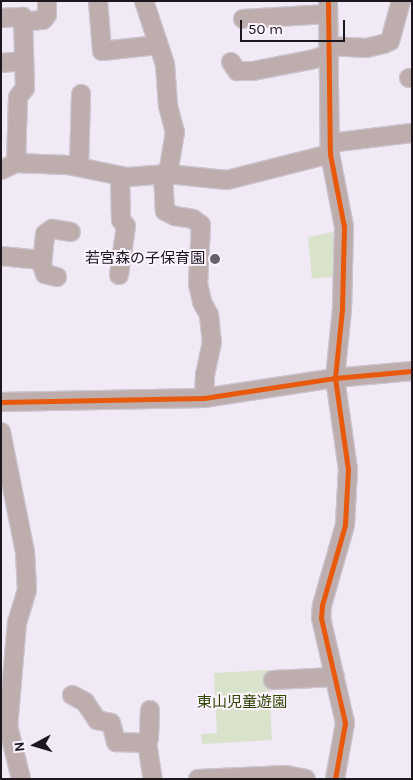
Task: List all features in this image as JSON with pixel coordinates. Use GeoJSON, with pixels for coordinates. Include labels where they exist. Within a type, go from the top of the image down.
{"type":"FeatureCollection","features":[{"type":"Feature","properties":{"kind":"street"},"geometry":{"type":"LineString","coordinates":[[23,22],[43,20],[47,16],[47,1]]}},
{"type":"Feature","properties":{"kind":"street"},"geometry":{"type":"LineString","coordinates":[[98,1],[102,51],[158,45]]}},
{"type":"Feature","properties":{"kind":"street"},"geometry":{"type":"LineString","coordinates":[[144,1],[165,64],[168,106],[175,132],[166,174],[165,211],[174,216],[193,219],[201,225],[198,284],[202,302],[209,315],[212,342],[205,374],[204,398]]}},
{"type":"Feature","properties":{"kind":"street"},"geometry":{"type":"LineString","coordinates":[[231,62],[237,71],[253,71],[314,60],[329,50],[366,48],[384,44],[390,41],[401,1]]}},
{"type":"Feature","properties":{"kind":"street"},"geometry":{"type":"LineString","coordinates":[[243,19],[328,8],[330,149],[344,227],[342,309],[335,378],[348,469],[345,525],[322,605],[321,618],[345,723],[335,779]]}},
{"type":"Feature","properties":{"kind":"street"},"geometry":{"type":"LineString","coordinates":[[1,18],[23,17],[25,88],[18,97],[9,167],[79,167],[127,178],[166,174],[228,180],[330,149],[412,133]]}},
{"type":"Feature","properties":{"kind":"street"},"geometry":{"type":"LineString","coordinates":[[1,62],[24,61]]}},
{"type":"Feature","properties":{"kind":"street"},"geometry":{"type":"LineString","coordinates":[[79,167],[82,94]]}},
{"type":"Feature","properties":{"kind":"street"},"geometry":{"type":"LineString","coordinates":[[119,275],[126,226],[121,220],[120,176]]}},
{"type":"Feature","properties":{"kind":"street"},"geometry":{"type":"LineString","coordinates":[[57,277],[45,274],[41,260],[45,234],[52,230],[71,232]]}},
{"type":"Feature","properties":{"kind":"street"},"geometry":{"type":"LineString","coordinates":[[1,256],[41,260]]}},
{"type":"Feature","properties":{"kind":"street"},"geometry":{"type":"LineString","coordinates":[[1,402],[204,398],[335,378],[412,371]]}},
{"type":"Feature","properties":{"kind":"street"},"geometry":{"type":"LineString","coordinates":[[1,432],[25,552],[27,590],[8,648],[8,726],[21,779]]}},
{"type":"Feature","properties":{"kind":"street"},"geometry":{"type":"LineString","coordinates":[[273,680],[335,677]]}},
{"type":"Feature","properties":{"kind":"street"},"geometry":{"type":"LineString","coordinates":[[72,694],[85,702],[97,720],[111,723],[116,742],[147,743]]}},
{"type":"Feature","properties":{"kind":"street"},"geometry":{"type":"LineString","coordinates":[[150,710],[147,743],[153,779]]}},
{"type":"Feature","properties":{"kind":"street"},"geometry":{"type":"LineString","coordinates":[[198,779],[286,775],[306,779]]}},
{"type":"Feature","properties":{"kind":"green space"},"geometry":{"type":"Polygon","coordinates":[[[333,232],[336,276],[312,279],[308,237],[333,232]]]}},
{"type":"Feature","properties":{"kind":"green space","name":"東山児童遊園"},"geometry":{"type":"Polygon","coordinates":[[[268,670],[272,740],[202,744],[201,734],[217,733],[214,673],[268,670]]]}},
{"type":"Feature","properties":{"kind":"cycle path"},"geometry":{"type":"LineString","coordinates":[[328,1],[330,154],[344,227],[342,309],[335,378],[348,469],[345,525],[322,605],[321,618],[345,723],[335,779]]}},
{"type":"Feature","properties":{"kind":"cycle path"},"geometry":{"type":"LineString","coordinates":[[1,402],[204,398],[335,378],[412,371]]}},
{"type":"Feature","properties":{"kind":"place","name":"若宮森の子保育園"},"geometry":{"type":"Point","coordinates":[215,259]}}]}
